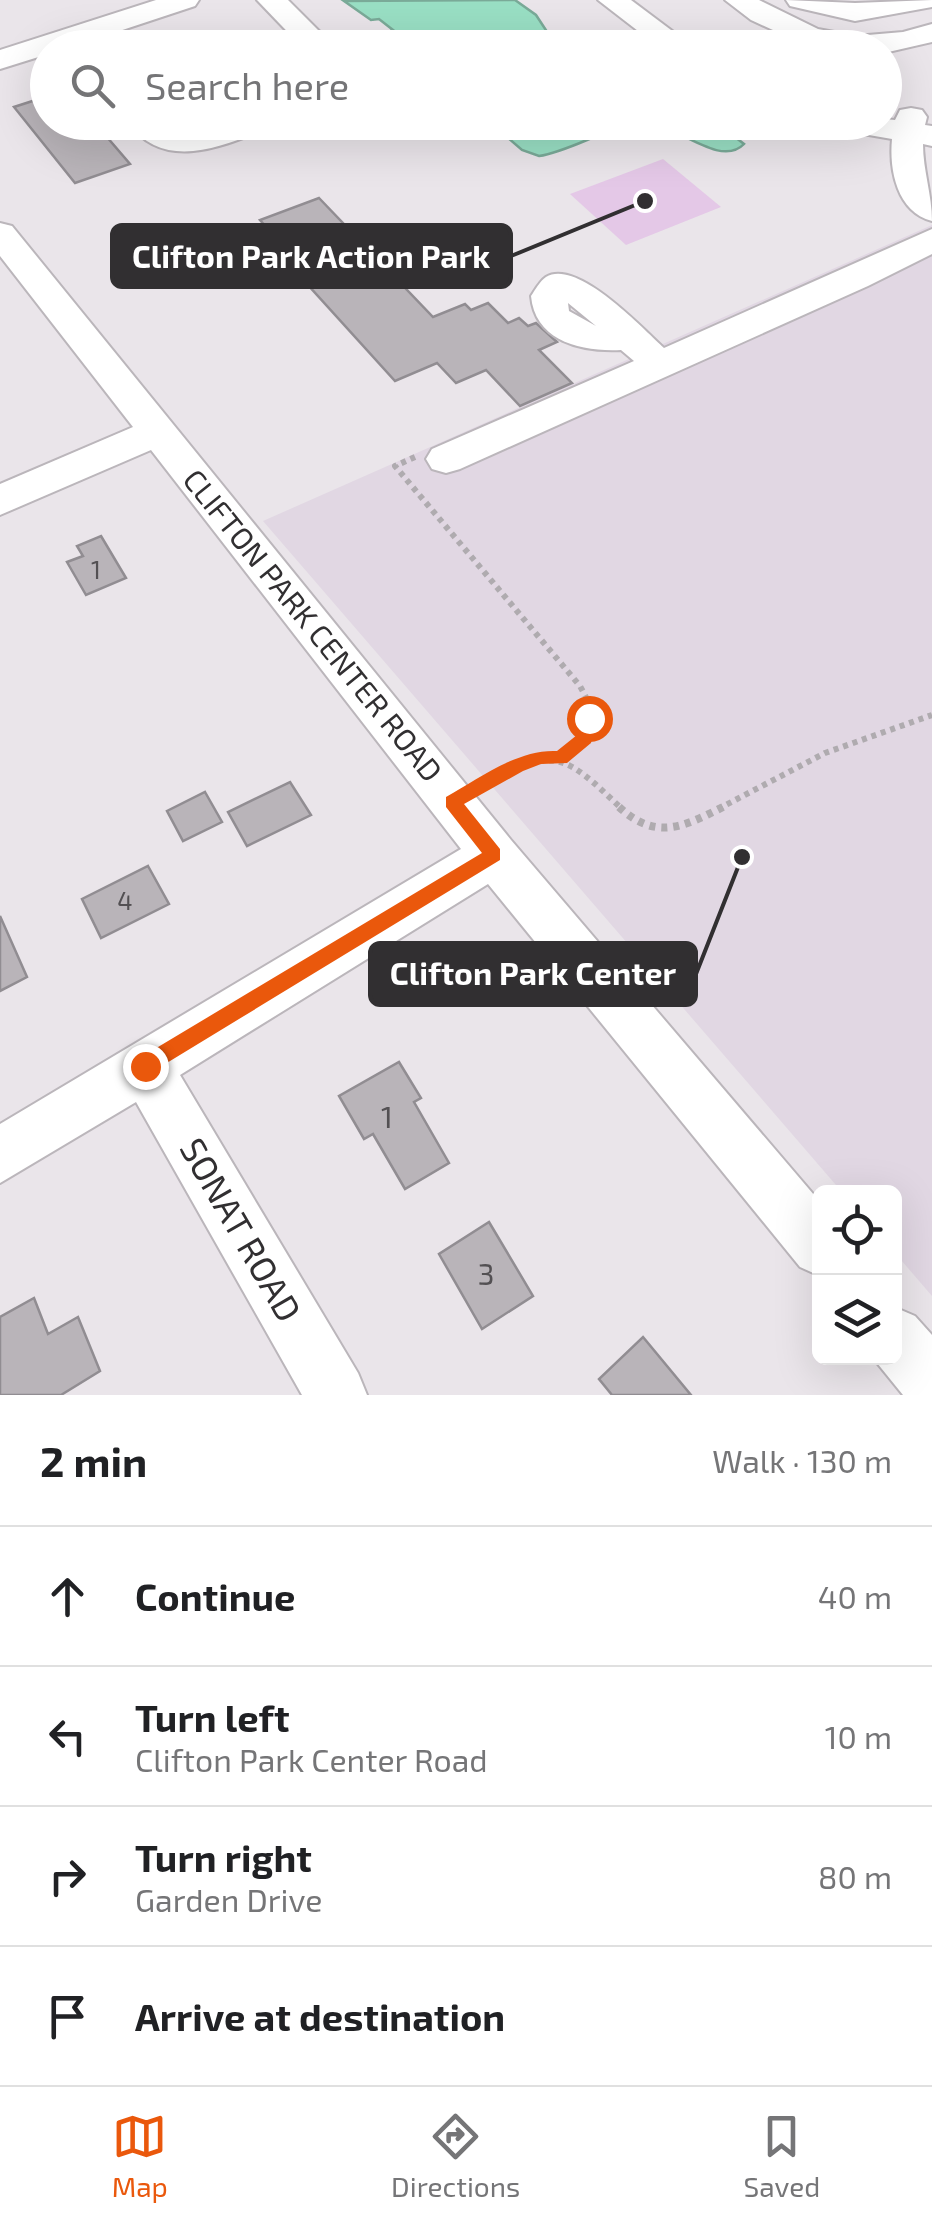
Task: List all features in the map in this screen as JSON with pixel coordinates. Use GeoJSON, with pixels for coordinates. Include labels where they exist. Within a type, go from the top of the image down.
{"type":"FeatureCollection","features":[{"type":"Feature","properties":{"kind":"street"},"geometry":{"type":"LineString","coordinates":[[79,30],[137,0]]}},
{"type":"Feature","properties":{"kind":"street"},"geometry":{"type":"LineString","coordinates":[[89,30],[185,0]]}},
{"type":"Feature","properties":{"kind":"street"},"geometry":{"type":"LineString","coordinates":[[271,0],[303,30]]}},
{"type":"Feature","properties":{"kind":"street"},"geometry":{"type":"LineString","coordinates":[[612,0],[654,30]]}},
{"type":"Feature","properties":{"kind":"street"},"geometry":{"type":"LineString","coordinates":[[644,0],[686,30]]}},
{"type":"Feature","properties":{"kind":"street"},"geometry":{"type":"LineString","coordinates":[[739,0],[773,24],[789,30]]}},
{"type":"Feature","properties":{"kind":"street"},"geometry":{"type":"LineString","coordinates":[[800,0],[826,8],[871,10],[926,0]]}},
{"type":"Feature","properties":{"kind":"street"},"geometry":{"type":"LineString","coordinates":[[871,10],[878,30]]}},
{"type":"Feature","properties":{"kind":"street"},"geometry":{"type":"LineString","coordinates":[[902,41],[932,33]]}},
{"type":"Feature","properties":{"kind":"street"},"geometry":{"type":"LineString","coordinates":[[0,44],[30,41]]}},
{"type":"Feature","properties":{"kind":"street"},"geometry":{"type":"LineString","coordinates":[[0,60],[30,50]]}},
{"type":"Feature","properties":{"kind":"street"},"geometry":{"type":"LineString","coordinates":[[902,58],[930,66]]}},
{"type":"Feature","properties":{"kind":"street"},"geometry":{"type":"LineString","coordinates":[[913,124],[910,178],[919,200],[932,210]]}},
{"type":"Feature","properties":{"kind":"street"},"geometry":{"type":"LineString","coordinates":[[167,140],[186,146],[203,140]]}},
{"type":"Feature","properties":{"kind":"street","name":"CLIFTON PARK CENTER ROAD"},"geometry":{"type":"LineString","coordinates":[[0,232],[494,855],[812,1236]]}},
{"type":"Feature","properties":{"kind":"street"},"geometry":{"type":"LineString","coordinates":[[433,457],[659,364],[932,240]]}},
{"type":"Feature","properties":{"kind":"street"},"geometry":{"type":"LineString","coordinates":[[558,285],[549,296],[551,314],[573,335],[589,339],[630,337],[659,364]]}},
{"type":"Feature","properties":{"kind":"street"},"geometry":{"type":"LineString","coordinates":[[0,500],[157,432]]}},
{"type":"Feature","properties":{"kind":"street"},"geometry":{"type":"LineString","coordinates":[[0,1154],[494,855]]}},
{"type":"Feature","properties":{"kind":"street","name":"SONAT ROAD"},"geometry":{"type":"LineString","coordinates":[[145,1066],[336,1395]]}},
{"type":"Feature","properties":{"kind":"street"},"geometry":{"type":"LineString","coordinates":[[902,1346],[932,1382]]}},
{"type":"Feature","properties":{"kind":"path"},"geometry":{"type":"LineString","coordinates":[[433,457],[395,466],[580,686],[589,703],[585,738],[561,758]]}},
{"type":"Feature","properties":{"kind":"path"},"geometry":{"type":"LineString","coordinates":[[452,802],[517,766],[541,758],[561,758],[583,770],[624,812],[651,828],[684,824],[868,734],[932,715]]}},
{"type":"Feature","properties":{"kind":"shaded area"},"geometry":{"type":"Polygon","coordinates":[[[515,0],[536,15],[546,30],[393,30],[344,1],[515,0]]]}},
{"type":"Feature","properties":{"kind":"shaded area"},"geometry":{"type":"Polygon","coordinates":[[[511,140],[587,140],[552,153],[539,156],[522,150],[511,140]]]}},
{"type":"Feature","properties":{"kind":"shaded area"},"geometry":{"type":"Polygon","coordinates":[[[692,140],[739,140],[744,144],[734,150],[711,149],[692,140]]]}},
{"type":"Feature","properties":{"kind":"shaded area"},"geometry":{"type":"Polygon","coordinates":[[[663,159],[721,207],[626,245],[570,194],[663,159]]]}},
{"type":"Feature","properties":{"kind":"shaded area"},"geometry":{"type":"Polygon","coordinates":[[[932,225],[932,1296],[902,1261],[902,1185],[836,1185],[263,521],[932,225]]]}},
{"type":"Feature","properties":{"kind":"building"},"geometry":{"type":"Polygon","coordinates":[[[30,102],[30,127],[14,107],[30,102]]]}},
{"type":"Feature","properties":{"kind":"building"},"geometry":{"type":"Polygon","coordinates":[[[40,140],[109,140],[130,164],[75,183],[40,140]]]}},
{"type":"Feature","properties":{"kind":"building"},"geometry":{"type":"Polygon","coordinates":[[[319,198],[433,317],[465,304],[471,310],[488,303],[508,323],[519,318],[528,326],[536,323],[557,342],[539,350],[572,383],[520,406],[486,370],[456,383],[437,363],[395,381],[278,252],[286,249],[260,220],[319,198]]]}},
{"type":"Feature","properties":{"kind":"building"},"geometry":{"type":"Polygon","coordinates":[[[101,536],[126,578],[86,595],[67,562],[83,556],[77,546],[101,536]]]}},
{"type":"Feature","properties":{"kind":"building"},"geometry":{"type":"Polygon","coordinates":[[[290,782],[311,815],[247,846],[228,812],[290,782]]]}},
{"type":"Feature","properties":{"kind":"building"},"geometry":{"type":"Polygon","coordinates":[[[205,792],[222,822],[183,841],[167,811],[205,792]]]}},
{"type":"Feature","properties":{"kind":"building"},"geometry":{"type":"Polygon","coordinates":[[[148,866],[169,904],[101,938],[82,899],[148,866]]]}},
{"type":"Feature","properties":{"kind":"building"},"geometry":{"type":"Polygon","coordinates":[[[0,916],[27,977],[0,991],[0,916]]]}},
{"type":"Feature","properties":{"kind":"building"},"geometry":{"type":"Polygon","coordinates":[[[399,1062],[421,1098],[414,1102],[449,1163],[405,1189],[373,1134],[364,1139],[339,1096],[399,1062]]]}},
{"type":"Feature","properties":{"kind":"building"},"geometry":{"type":"Polygon","coordinates":[[[489,1222],[533,1296],[482,1329],[439,1254],[489,1222]]]}},
{"type":"Feature","properties":{"kind":"building"},"geometry":{"type":"Polygon","coordinates":[[[34,1298],[48,1334],[78,1317],[100,1371],[61,1395],[0,1395],[0,1317],[34,1298]]]}},
{"type":"Feature","properties":{"kind":"building"},"geometry":{"type":"Polygon","coordinates":[[[643,1337],[691,1395],[612,1395],[599,1379],[643,1337]]]}},
{"type":"Feature","properties":{"kind":"place","name":"Clifton Park Action Park"},"geometry":{"type":"Point","coordinates":[645,201]}},
{"type":"Feature","properties":{"kind":"place","name":"Clifton Park Center"},"geometry":{"type":"Point","coordinates":[742,857]}},
{"type":"Feature","properties":{"kind":"route"},"geometry":{"type":"LineString","coordinates":[[145,1066],[494,855],[452,802],[517,766],[541,758],[561,758],[585,738],[589,718]]}}]}
